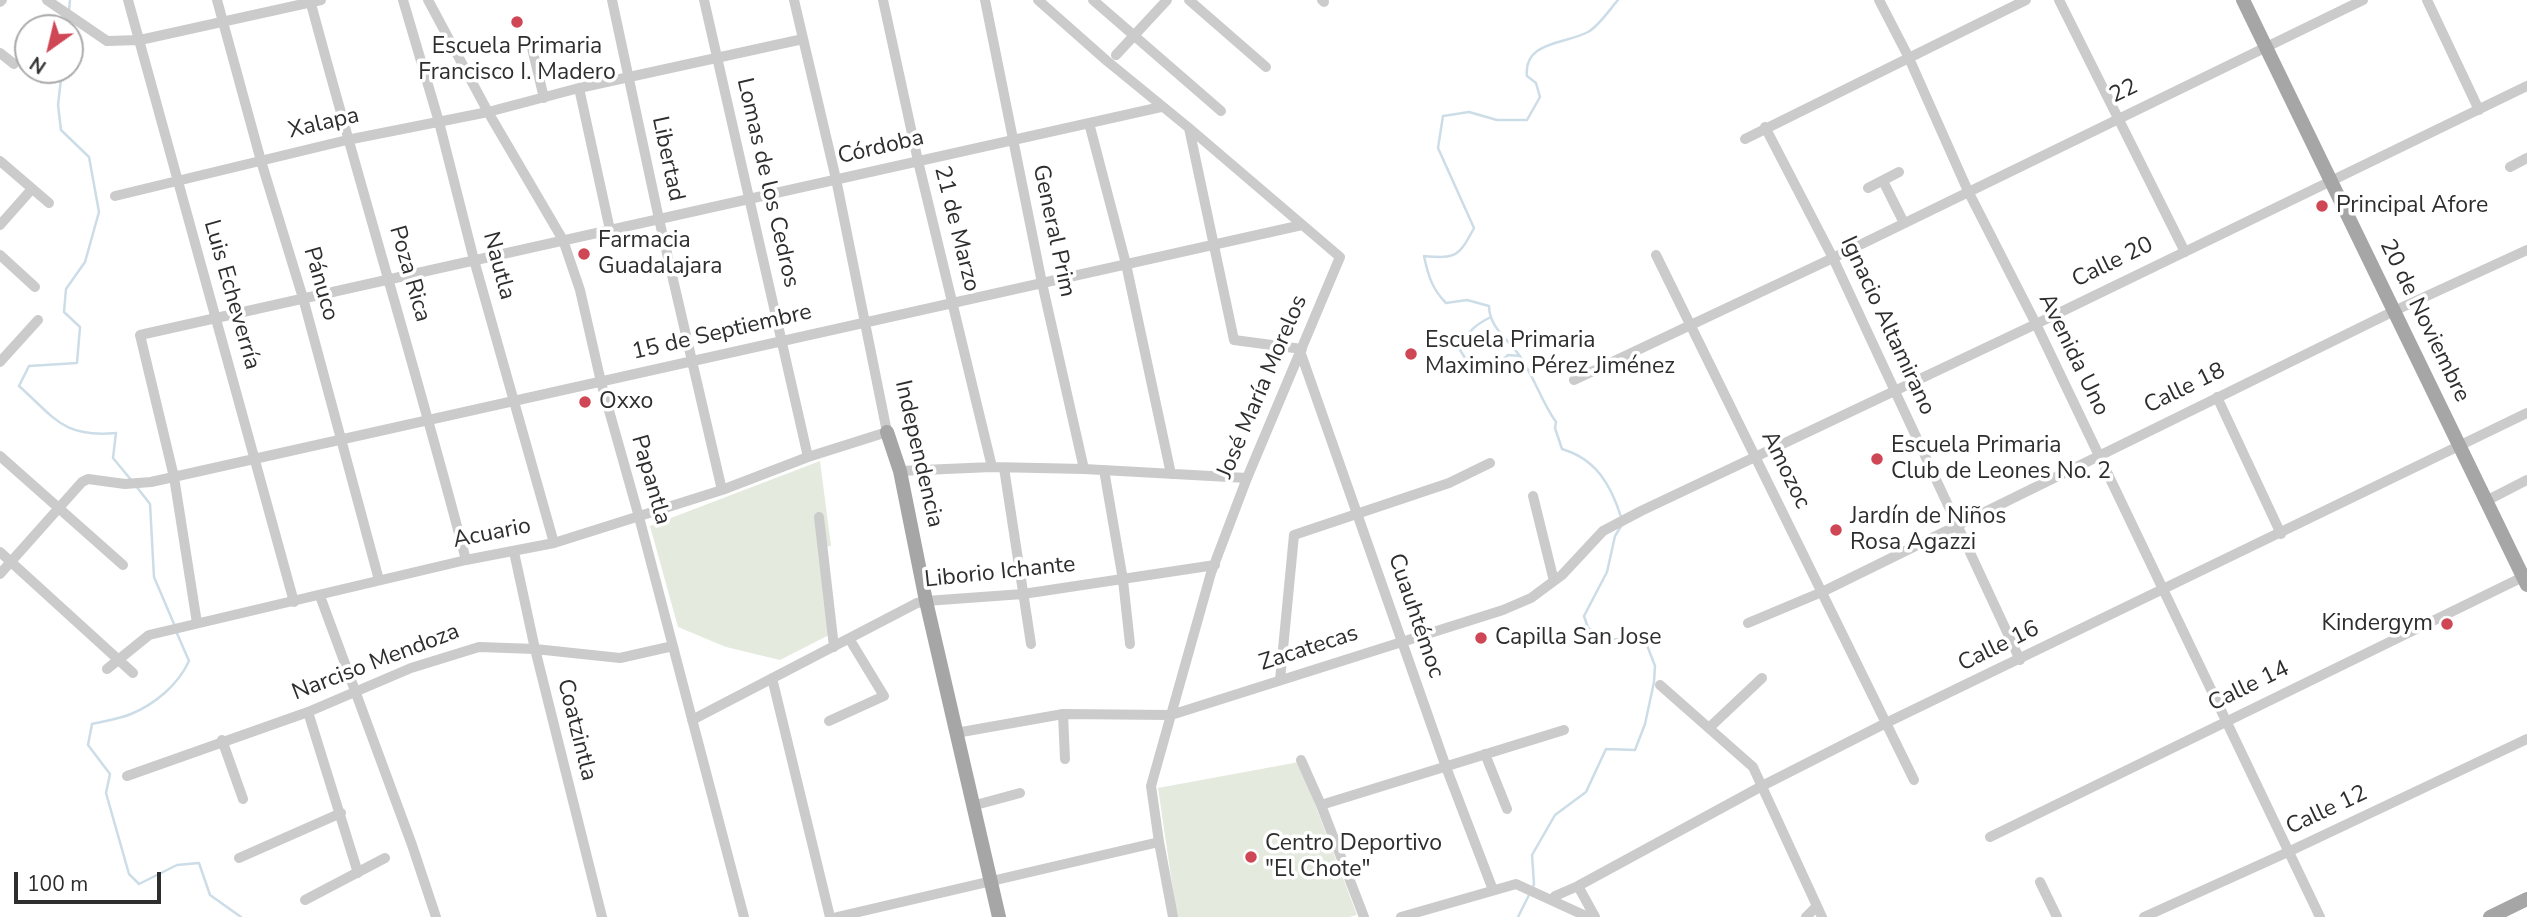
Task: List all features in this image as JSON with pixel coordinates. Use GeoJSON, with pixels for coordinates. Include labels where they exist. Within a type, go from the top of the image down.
{"type":"FeatureCollection","features":[{"type":"Feature","properties":{"kind":"main road","name":"20 de Noviembre"},"geometry":{"type":"LineString","coordinates":[[2243,0],[2526,579]]}},
{"type":"Feature","properties":{"kind":"main road","name":"Independencia"},"geometry":{"type":"LineString","coordinates":[[887,432],[900,471],[926,601],[999,917]]}},
{"type":"Feature","properties":{"kind":"main road"},"geometry":{"type":"LineString","coordinates":[[2490,917],[2527,899]]}},
{"type":"Feature","properties":{"kind":"street","name":"Luis Echeverría"},"geometry":{"type":"LineString","coordinates":[[128,0],[294,602]]}},
{"type":"Feature","properties":{"kind":"street","name":"Pánuco"},"geometry":{"type":"LineString","coordinates":[[217,0],[261,161],[303,298],[379,580]]}},
{"type":"Feature","properties":{"kind":"street","name":"Nautla"},"geometry":{"type":"LineString","coordinates":[[403,0],[554,543]]}},
{"type":"Feature","properties":{"kind":"street","name":"Papantla"},"geometry":{"type":"LineString","coordinates":[[428,0],[488,113],[563,240],[580,290],[601,382],[744,917]]}},
{"type":"Feature","properties":{"kind":"street","name":"Libertad"},"geometry":{"type":"LineString","coordinates":[[612,0],[722,491]]}},
{"type":"Feature","properties":{"kind":"street","name":"Lomas de los Cedros"},"geometry":{"type":"LineString","coordinates":[[704,0],[808,457]]}},
{"type":"Feature","properties":{"kind":"street","name":"Independencia"},"geometry":{"type":"LineString","coordinates":[[794,0],[867,322],[887,432]]}},
{"type":"Feature","properties":{"kind":"street","name":"21 de Marzo"},"geometry":{"type":"LineString","coordinates":[[883,0],[918,161],[998,468],[1031,645]]}},
{"type":"Feature","properties":{"kind":"street","name":"General Prim"},"geometry":{"type":"LineString","coordinates":[[985,0],[1042,283],[1084,469]]}},
{"type":"Feature","properties":{"kind":"street","name":"José María Morelos"},"geometry":{"type":"LineString","coordinates":[[1038,0],[1340,257],[1247,478],[1214,565],[1151,786],[1158,842],[1173,917]]}},
{"type":"Feature","properties":{"kind":"street"},"geometry":{"type":"LineString","coordinates":[[1093,0],[1221,111]]}},
{"type":"Feature","properties":{"kind":"street"},"geometry":{"type":"LineString","coordinates":[[1116,55],[1167,0]]}},
{"type":"Feature","properties":{"kind":"street"},"geometry":{"type":"LineString","coordinates":[[1189,0],[1266,67]]}},
{"type":"Feature","properties":{"kind":"street","name":"Avenida Uno"},"geometry":{"type":"LineString","coordinates":[[1879,0],[1908,57],[1968,191],[2036,324],[2320,917]]}},
{"type":"Feature","properties":{"kind":"street"},"geometry":{"type":"LineString","coordinates":[[1745,139],[2026,0]]}},
{"type":"Feature","properties":{"kind":"street"},"geometry":{"type":"LineString","coordinates":[[2059,0],[2185,252]]}},
{"type":"Feature","properties":{"kind":"street","name":"22"},"geometry":{"type":"LineString","coordinates":[[1574,380],[1833,258],[2363,0]]}},
{"type":"Feature","properties":{"kind":"street"},"geometry":{"type":"LineString","coordinates":[[2427,0],[2479,110]]}},
{"type":"Feature","properties":{"kind":"street"},"geometry":{"type":"LineString","coordinates":[[50,2],[107,41],[140,40],[314,1]]}},
{"type":"Feature","properties":{"kind":"street","name":"Poza Rica"},"geometry":{"type":"LineString","coordinates":[[314,1],[347,139],[430,420],[466,560]]}},
{"type":"Feature","properties":{"kind":"street","name":"Xalapa"},"geometry":{"type":"LineString","coordinates":[[115,196],[347,139],[488,113],[579,88],[803,39]]}},
{"type":"Feature","properties":{"kind":"street"},"geometry":{"type":"LineString","coordinates":[[532,48],[544,98]]}},
{"type":"Feature","properties":{"kind":"street"},"geometry":{"type":"LineString","coordinates":[[0,53],[14,64]]}},
{"type":"Feature","properties":{"kind":"street","name":"Calle 20"},"geometry":{"type":"LineString","coordinates":[[1641,511],[2036,324],[2527,86]]}},
{"type":"Feature","properties":{"kind":"street"},"geometry":{"type":"LineString","coordinates":[[579,88],[610,230]]}},
{"type":"Feature","properties":{"kind":"street","name":"Córdoba"},"geometry":{"type":"LineString","coordinates":[[174,477],[140,335],[1161,107]]}},
{"type":"Feature","properties":{"kind":"street"},"geometry":{"type":"LineString","coordinates":[[1089,123],[1126,264],[1171,474]]}},
{"type":"Feature","properties":{"kind":"street","name":"Ignacio Altamirano"},"geometry":{"type":"LineString","coordinates":[[1765,127],[1833,258],[2020,660]]}},
{"type":"Feature","properties":{"kind":"street"},"geometry":{"type":"LineString","coordinates":[[1189,128],[1234,340],[1302,351]]}},
{"type":"Feature","properties":{"kind":"street"},"geometry":{"type":"LineString","coordinates":[[2510,167],[2527,158]]}},
{"type":"Feature","properties":{"kind":"street"},"geometry":{"type":"LineString","coordinates":[[0,161],[49,203]]}},
{"type":"Feature","properties":{"kind":"street"},"geometry":{"type":"LineString","coordinates":[[1868,188],[1899,172]]}},
{"type":"Feature","properties":{"kind":"street"},"geometry":{"type":"LineString","coordinates":[[1883,181],[1904,223]]}},
{"type":"Feature","properties":{"kind":"street"},"geometry":{"type":"LineString","coordinates":[[0,225],[31,190]]}},
{"type":"Feature","properties":{"kind":"street","name":"15 de Septiembre"},"geometry":{"type":"LineString","coordinates":[[58,507],[88,479],[125,484],[151,482],[1302,225]]}},
{"type":"Feature","properties":{"kind":"street","name":"Calle 18"},"geometry":{"type":"LineString","coordinates":[[1748,623],[1822,592],[2394,311],[2527,250]]}},
{"type":"Feature","properties":{"kind":"street"},"geometry":{"type":"LineString","coordinates":[[0,254],[35,287]]}},
{"type":"Feature","properties":{"kind":"street","name":"Amozoc"},"geometry":{"type":"LineString","coordinates":[[1656,255],[1914,780]]}},
{"type":"Feature","properties":{"kind":"street"},"geometry":{"type":"LineString","coordinates":[[0,360],[38,320]]}},
{"type":"Feature","properties":{"kind":"street","name":"Cuauhtémoc"},"geometry":{"type":"LineString","coordinates":[[1302,351],[1446,767],[1493,890]]}},
{"type":"Feature","properties":{"kind":"street"},"geometry":{"type":"LineString","coordinates":[[2217,397],[2281,534]]}},
{"type":"Feature","properties":{"kind":"street","name":"Calle 16"},"geometry":{"type":"LineString","coordinates":[[1551,900],[1762,786],[1886,723],[2527,413]]}},
{"type":"Feature","properties":{"kind":"street","name":"Acuario"},"geometry":{"type":"LineString","coordinates":[[107,669],[149,635],[466,560],[554,543],[722,491],[808,457],[887,432]]}},
{"type":"Feature","properties":{"kind":"street"},"geometry":{"type":"LineString","coordinates":[[0,456],[124,565]]}},
{"type":"Feature","properties":{"kind":"street"},"geometry":{"type":"LineString","coordinates":[[1280,680],[1294,535],[1449,483],[1490,463]]}},
{"type":"Feature","properties":{"kind":"street"},"geometry":{"type":"LineString","coordinates":[[900,471],[1084,469],[1247,478]]}},
{"type":"Feature","properties":{"kind":"street"},"geometry":{"type":"LineString","coordinates":[[1104,470],[1123,580],[1130,644]]}},
{"type":"Feature","properties":{"kind":"street"},"geometry":{"type":"LineString","coordinates":[[174,477],[197,623]]}},
{"type":"Feature","properties":{"kind":"street"},"geometry":{"type":"LineString","coordinates":[[2486,501],[2527,480]]}},
{"type":"Feature","properties":{"kind":"street"},"geometry":{"type":"LineString","coordinates":[[1533,496],[1554,581]]}},
{"type":"Feature","properties":{"kind":"street"},"geometry":{"type":"LineString","coordinates":[[0,574],[58,507]]}},
{"type":"Feature","properties":{"kind":"street","name":"Zacatecas"},"geometry":{"type":"LineString","coordinates":[[956,733],[1063,714],[1171,715],[1503,610],[1531,598],[1554,581],[1603,531],[1641,511]]}},
{"type":"Feature","properties":{"kind":"street"},"geometry":{"type":"LineString","coordinates":[[819,517],[834,647]]}},
{"type":"Feature","properties":{"kind":"street"},"geometry":{"type":"LineString","coordinates":[[0,552],[133,673]]}},
{"type":"Feature","properties":{"kind":"street","name":"Coatzintla"},"geometry":{"type":"LineString","coordinates":[[514,552],[535,649],[602,917]]}},
{"type":"Feature","properties":{"kind":"street","name":"Liborio Ichante"},"geometry":{"type":"LineString","coordinates":[[692,720],[926,601],[1023,594],[1214,565]]}},
{"type":"Feature","properties":{"kind":"street","name":"Calle 14"},"geometry":{"type":"LineString","coordinates":[[1990,837],[2227,720],[2526,579]]}},
{"type":"Feature","properties":{"kind":"street"},"geometry":{"type":"LineString","coordinates":[[320,596],[436,917]]}},
{"type":"Feature","properties":{"kind":"street"},"geometry":{"type":"LineString","coordinates":[[829,721],[884,696],[850,640]]}},
{"type":"Feature","properties":{"kind":"street","name":"Narciso Mendoza"},"geometry":{"type":"LineString","coordinates":[[127,776],[222,740],[308,712],[411,668],[479,647],[535,649],[620,658],[673,646]]}},
{"type":"Feature","properties":{"kind":"street"},"geometry":{"type":"LineString","coordinates":[[772,678],[830,917]]}},
{"type":"Feature","properties":{"kind":"street"},"geometry":{"type":"LineString","coordinates":[[1710,727],[1762,678]]}},
{"type":"Feature","properties":{"kind":"street"},"geometry":{"type":"LineString","coordinates":[[1660,685],[1753,767],[1819,912],[1806,917]]}},
{"type":"Feature","properties":{"kind":"street"},"geometry":{"type":"LineString","coordinates":[[308,712],[358,873]]}},
{"type":"Feature","properties":{"kind":"street"},"geometry":{"type":"LineString","coordinates":[[1063,714],[1065,759]]}},
{"type":"Feature","properties":{"kind":"street"},"geometry":{"type":"LineString","coordinates":[[1321,805],[1564,730]]}},
{"type":"Feature","properties":{"kind":"street","name":"Calle 12"},"geometry":{"type":"LineString","coordinates":[[2144,917],[2527,739]]}},
{"type":"Feature","properties":{"kind":"street"},"geometry":{"type":"LineString","coordinates":[[222,740],[243,799]]}},
{"type":"Feature","properties":{"kind":"street"},"geometry":{"type":"LineString","coordinates":[[1485,754],[1507,808]]}},
{"type":"Feature","properties":{"kind":"street"},"geometry":{"type":"LineString","coordinates":[[1301,760],[1364,917]]}},
{"type":"Feature","properties":{"kind":"street"},"geometry":{"type":"LineString","coordinates":[[972,806],[1020,793]]}},
{"type":"Feature","properties":{"kind":"street"},"geometry":{"type":"LineString","coordinates":[[239,858],[341,813]]}},
{"type":"Feature","properties":{"kind":"street"},"geometry":{"type":"LineString","coordinates":[[836,917],[1158,842]]}},
{"type":"Feature","properties":{"kind":"street"},"geometry":{"type":"LineString","coordinates":[[305,900],[385,858]]}},
{"type":"Feature","properties":{"kind":"street"},"geometry":{"type":"LineString","coordinates":[[2040,882],[2057,917]]}},
{"type":"Feature","properties":{"kind":"street"},"geometry":{"type":"LineString","coordinates":[[1401,917],[1513,884],[1588,917]]}},
{"type":"Feature","properties":{"kind":"street"},"geometry":{"type":"LineString","coordinates":[[1578,886],[1595,917]]}},
{"type":"Feature","properties":{"kind":"shaded area"},"geometry":{"type":"Polygon","coordinates":[[[820,461],[831,546],[822,547],[833,633],[780,660],[726,647],[678,627],[650,526],[820,461]]]}},
{"type":"Feature","properties":{"kind":"shaded area","name":"Centro Deportivo \"El Chote\""},"geometry":{"type":"Polygon","coordinates":[[[1299,762],[1357,915],[1177,917],[1158,788],[1299,762]]]}},
{"type":"Feature","properties":{"kind":"waterway"},"geometry":{"type":"LineString","coordinates":[[69,11],[70,0]]}},
{"type":"Feature","properties":{"kind":"waterway"},"geometry":{"type":"LineString","coordinates":[[1618,0],[1588,32],[1548,45],[1532,56],[1527,76],[1536,83],[1540,97],[1527,120],[1497,120],[1469,112],[1443,116],[1438,148],[1474,228],[1456,254],[1444,257],[1424,256],[1431,281],[1446,303],[1467,300],[1489,306],[1496,327],[1524,363],[1556,422],[1555,428],[1562,449],[1574,453],[1593,466],[1607,484],[1621,517]]}},
{"type":"Feature","properties":{"kind":"waterway"},"geometry":{"type":"LineString","coordinates":[[60,84],[58,105],[61,130],[89,157],[99,212],[85,262],[66,289],[64,312],[80,327],[77,363],[29,366],[19,386],[52,416],[72,429],[98,434],[116,433],[113,458],[132,481]]}},
{"type":"Feature","properties":{"kind":"waterway"},"geometry":{"type":"LineString","coordinates":[[1489,318],[1471,331],[1463,344],[1460,350],[1467,361],[1485,370],[1497,365],[1508,355],[1520,356]]}},
{"type":"Feature","properties":{"kind":"waterway"},"geometry":{"type":"LineString","coordinates":[[136,486],[150,504],[154,577],[174,624]]}},
{"type":"Feature","properties":{"kind":"waterway"},"geometry":{"type":"LineString","coordinates":[[1532,889],[1532,855],[1555,815],[1586,792],[1606,749],[1635,750],[1645,724],[1655,666],[1645,640],[1606,639],[1588,628],[1584,616],[1607,572],[1615,536],[1623,523]]}},
{"type":"Feature","properties":{"kind":"waterway"},"geometry":{"type":"LineString","coordinates":[[176,631],[189,661],[179,678],[165,693],[140,710],[92,724],[88,745],[110,774],[106,793],[129,874],[139,884],[177,865],[199,863],[210,895],[241,917]]}},
{"type":"Feature","properties":{"kind":"waterway"},"geometry":{"type":"LineString","coordinates":[[1518,917],[1529,895]]}},
{"type":"Feature","properties":{"kind":"place","name":"Escuela Primaria Francisco I. Madero"},"geometry":{"type":"Point","coordinates":[517,22]}},
{"type":"Feature","properties":{"kind":"place","name":"Principal Afore"},"geometry":{"type":"Point","coordinates":[2322,206]}},
{"type":"Feature","properties":{"kind":"place","name":"Farmacia Guadalajara"},"geometry":{"type":"Point","coordinates":[584,254]}},
{"type":"Feature","properties":{"kind":"place","name":"Escuela Primaria Maximino Pérez Jiménez"},"geometry":{"type":"Point","coordinates":[1411,354]}},
{"type":"Feature","properties":{"kind":"place","name":"Oxxo"},"geometry":{"type":"Point","coordinates":[585,402]}},
{"type":"Feature","properties":{"kind":"place","name":"Escuela Primaria Club de Leones No. 2"},"geometry":{"type":"Point","coordinates":[1877,459]}},
{"type":"Feature","properties":{"kind":"place","name":"Jardín de Niños Rosa Agazzi"},"geometry":{"type":"Point","coordinates":[1836,530]}},
{"type":"Feature","properties":{"kind":"place","name":"Kindergym"},"geometry":{"type":"Point","coordinates":[2447,624]}},
{"type":"Feature","properties":{"kind":"place","name":"Capilla San Jose"},"geometry":{"type":"Point","coordinates":[1481,638]}},
{"type":"Feature","properties":{"kind":"place","name":"Centro Deportivo \"El Chote\""},"geometry":{"type":"Point","coordinates":[1251,857]}}]}
